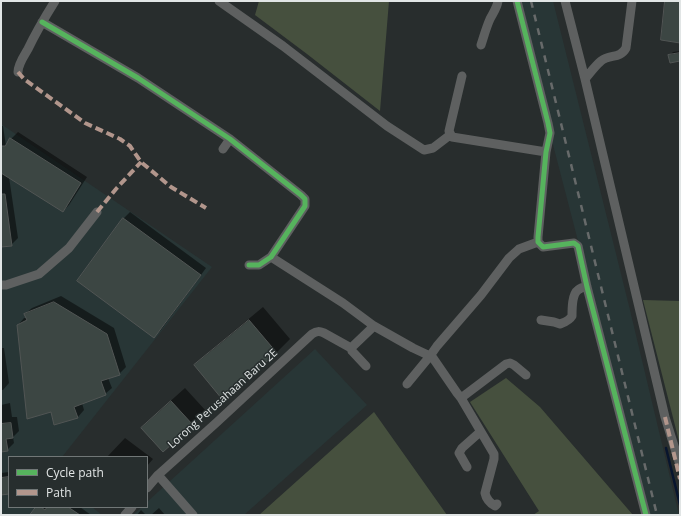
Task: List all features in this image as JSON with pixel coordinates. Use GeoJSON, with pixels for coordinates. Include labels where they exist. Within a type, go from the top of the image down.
{"type":"FeatureCollection","features":[{"type":"Feature","properties":{"kind":"street"},"geometry":{"type":"LineString","coordinates":[[18,72],[22,59],[55,1]]}},
{"type":"Feature","properties":{"kind":"street"},"geometry":{"type":"LineString","coordinates":[[219,1],[283,46],[387,126],[424,150],[433,148],[450,134]]}},
{"type":"Feature","properties":{"kind":"street"},"geometry":{"type":"LineString","coordinates":[[481,45],[485,32],[497,7],[498,1]]}},
{"type":"Feature","properties":{"kind":"street"},"geometry":{"type":"LineString","coordinates":[[517,1],[550,133],[546,152],[538,242],[543,247],[574,243],[578,246],[587,287],[646,515]]}},
{"type":"Feature","properties":{"kind":"street"},"geometry":{"type":"LineString","coordinates":[[565,1],[666,417],[680,465]]}},
{"type":"Feature","properties":{"kind":"street"},"geometry":{"type":"LineString","coordinates":[[585,79],[601,61],[623,53],[626,48],[632,1]]}},
{"type":"Feature","properties":{"kind":"street"},"geometry":{"type":"LineString","coordinates":[[42,22],[138,78],[230,140],[301,194],[305,199],[305,206],[271,257],[259,265],[249,264]]}},
{"type":"Feature","properties":{"kind":"street"},"geometry":{"type":"LineString","coordinates":[[462,76],[449,131],[452,137],[546,152]]}},
{"type":"Feature","properties":{"kind":"street"},"geometry":{"type":"LineString","coordinates":[[223,149],[230,140]]}},
{"type":"Feature","properties":{"kind":"street"},"geometry":{"type":"LineString","coordinates":[[1,285],[6,285],[39,274],[69,248],[96,212]]}},
{"type":"Feature","properties":{"kind":"street"},"geometry":{"type":"LineString","coordinates":[[407,384],[437,346],[481,295],[509,258],[520,249],[538,242]]}},
{"type":"Feature","properties":{"kind":"street"},"geometry":{"type":"LineString","coordinates":[[271,257],[343,303],[374,326],[433,358],[461,398],[494,454],[485,492],[486,497],[493,505],[495,506],[497,504]]}},
{"type":"Feature","properties":{"kind":"street"},"geometry":{"type":"LineString","coordinates":[[542,320],[560,324],[567,322],[572,316],[575,292],[587,287]]}},
{"type":"Feature","properties":{"kind":"street"},"geometry":{"type":"LineString","coordinates":[[366,366],[351,348],[374,326]]}},
{"type":"Feature","properties":{"kind":"street","name":"Lorong Perusahaan Baru 2E"},"geometry":{"type":"LineString","coordinates":[[148,487],[158,475],[312,334],[319,331],[351,348]]}},
{"type":"Feature","properties":{"kind":"street"},"geometry":{"type":"LineString","coordinates":[[461,398],[506,364],[510,363],[514,365],[526,375]]}},
{"type":"Feature","properties":{"kind":"street"},"geometry":{"type":"LineString","coordinates":[[467,467],[459,451],[480,432]]}},
{"type":"Feature","properties":{"kind":"street"},"geometry":{"type":"LineString","coordinates":[[158,475],[193,515]]}},
{"type":"Feature","properties":{"kind":"shaded area"},"geometry":{"type":"Polygon","coordinates":[[[521,1],[553,1],[679,515],[649,515],[550,133],[521,1]]]}},
{"type":"Feature","properties":{"kind":"shaded area"},"geometry":{"type":"Polygon","coordinates":[[[1,124],[212,267],[63,456],[8,456],[8,508],[93,508],[102,515],[1,515],[1,124]]]}},
{"type":"Feature","properties":{"kind":"shaded area"},"geometry":{"type":"Polygon","coordinates":[[[315,349],[367,405],[244,515],[133,515],[141,508],[148,508],[148,501],[315,349]]]}},
{"type":"Feature","properties":{"kind":"green space"},"geometry":{"type":"Polygon","coordinates":[[[259,1],[389,1],[380,111],[255,15],[259,1]]]}},
{"type":"Feature","properties":{"kind":"green space"},"geometry":{"type":"Polygon","coordinates":[[[643,300],[680,301],[680,445],[643,300]]]}},
{"type":"Feature","properties":{"kind":"green space"},"geometry":{"type":"Polygon","coordinates":[[[506,378],[540,407],[633,515],[533,515],[539,511],[470,402],[506,378]]]}},
{"type":"Feature","properties":{"kind":"green space"},"geometry":{"type":"Polygon","coordinates":[[[374,412],[447,515],[259,515],[374,412]]]}},
{"type":"Feature","properties":{"kind":"building"},"geometry":{"type":"Polygon","coordinates":[[[665,1],[680,1],[680,43],[661,40],[665,1]]]}},
{"type":"Feature","properties":{"kind":"building"},"geometry":{"type":"Polygon","coordinates":[[[680,53],[680,61],[670,63],[668,55],[680,53]]]}},
{"type":"Feature","properties":{"kind":"building"},"geometry":{"type":"Polygon","coordinates":[[[10,138],[81,183],[63,212],[1,173],[1,146],[5,146],[10,138]]]}},
{"type":"Feature","properties":{"kind":"building"},"geometry":{"type":"Polygon","coordinates":[[[1,194],[5,194],[12,246],[1,247],[1,194]]]}},
{"type":"Feature","properties":{"kind":"building"},"geometry":{"type":"Polygon","coordinates":[[[123,218],[201,275],[154,338],[77,281],[123,218]]]}},
{"type":"Feature","properties":{"kind":"building"},"geometry":{"type":"Polygon","coordinates":[[[54,302],[107,334],[120,375],[101,381],[106,395],[74,407],[78,418],[54,425],[51,412],[27,419],[17,325],[27,320],[24,314],[54,302]]]}},
{"type":"Feature","properties":{"kind":"building"},"geometry":{"type":"Polygon","coordinates":[[[249,320],[277,353],[222,399],[194,365],[249,320]]]}},
{"type":"Feature","properties":{"kind":"building"},"geometry":{"type":"Polygon","coordinates":[[[171,401],[193,425],[163,452],[141,428],[171,401]]]}},
{"type":"Feature","properties":{"kind":"building"},"geometry":{"type":"Polygon","coordinates":[[[11,423],[13,438],[6,439],[8,451],[1,452],[1,424],[11,423]]]}},
{"type":"Feature","properties":{"kind":"building"},"geometry":{"type":"Polygon","coordinates":[[[8,477],[8,494],[1,495],[1,478],[8,477]]]}},
{"type":"Feature","properties":{"kind":"building"},"geometry":{"type":"Polygon","coordinates":[[[35,508],[42,508],[45,510],[46,508],[70,508],[80,515],[30,515],[35,508]]]}},
{"type":"Feature","properties":{"kind":"waterway"},"geometry":{"type":"LineString","coordinates":[[666,448],[680,505]]}},
{"type":"Feature","properties":{"kind":"railway"},"geometry":{"type":"LineString","coordinates":[[531,1],[657,515]]}},
{"type":"Feature","properties":{"kind":"marked path"},"geometry":{"type":"LineString","coordinates":[[18,72],[24,79],[85,123],[120,139],[130,146],[141,162],[171,187],[206,208]]}},
{"type":"Feature","properties":{"kind":"marked path"},"geometry":{"type":"LineString","coordinates":[[97,212],[141,162]]}},
{"type":"Feature","properties":{"kind":"marked path"},"geometry":{"type":"LineString","coordinates":[[665,417],[680,479]]}},
{"type":"Feature","properties":{"kind":"cycle path"},"geometry":{"type":"LineString","coordinates":[[517,1],[550,133],[546,152],[538,242],[543,247],[574,243],[578,246],[587,287],[646,515]]}},
{"type":"Feature","properties":{"kind":"cycle path"},"geometry":{"type":"LineString","coordinates":[[42,22],[138,78],[230,139],[305,199],[305,206],[271,257],[259,265],[249,265]]}}]}
